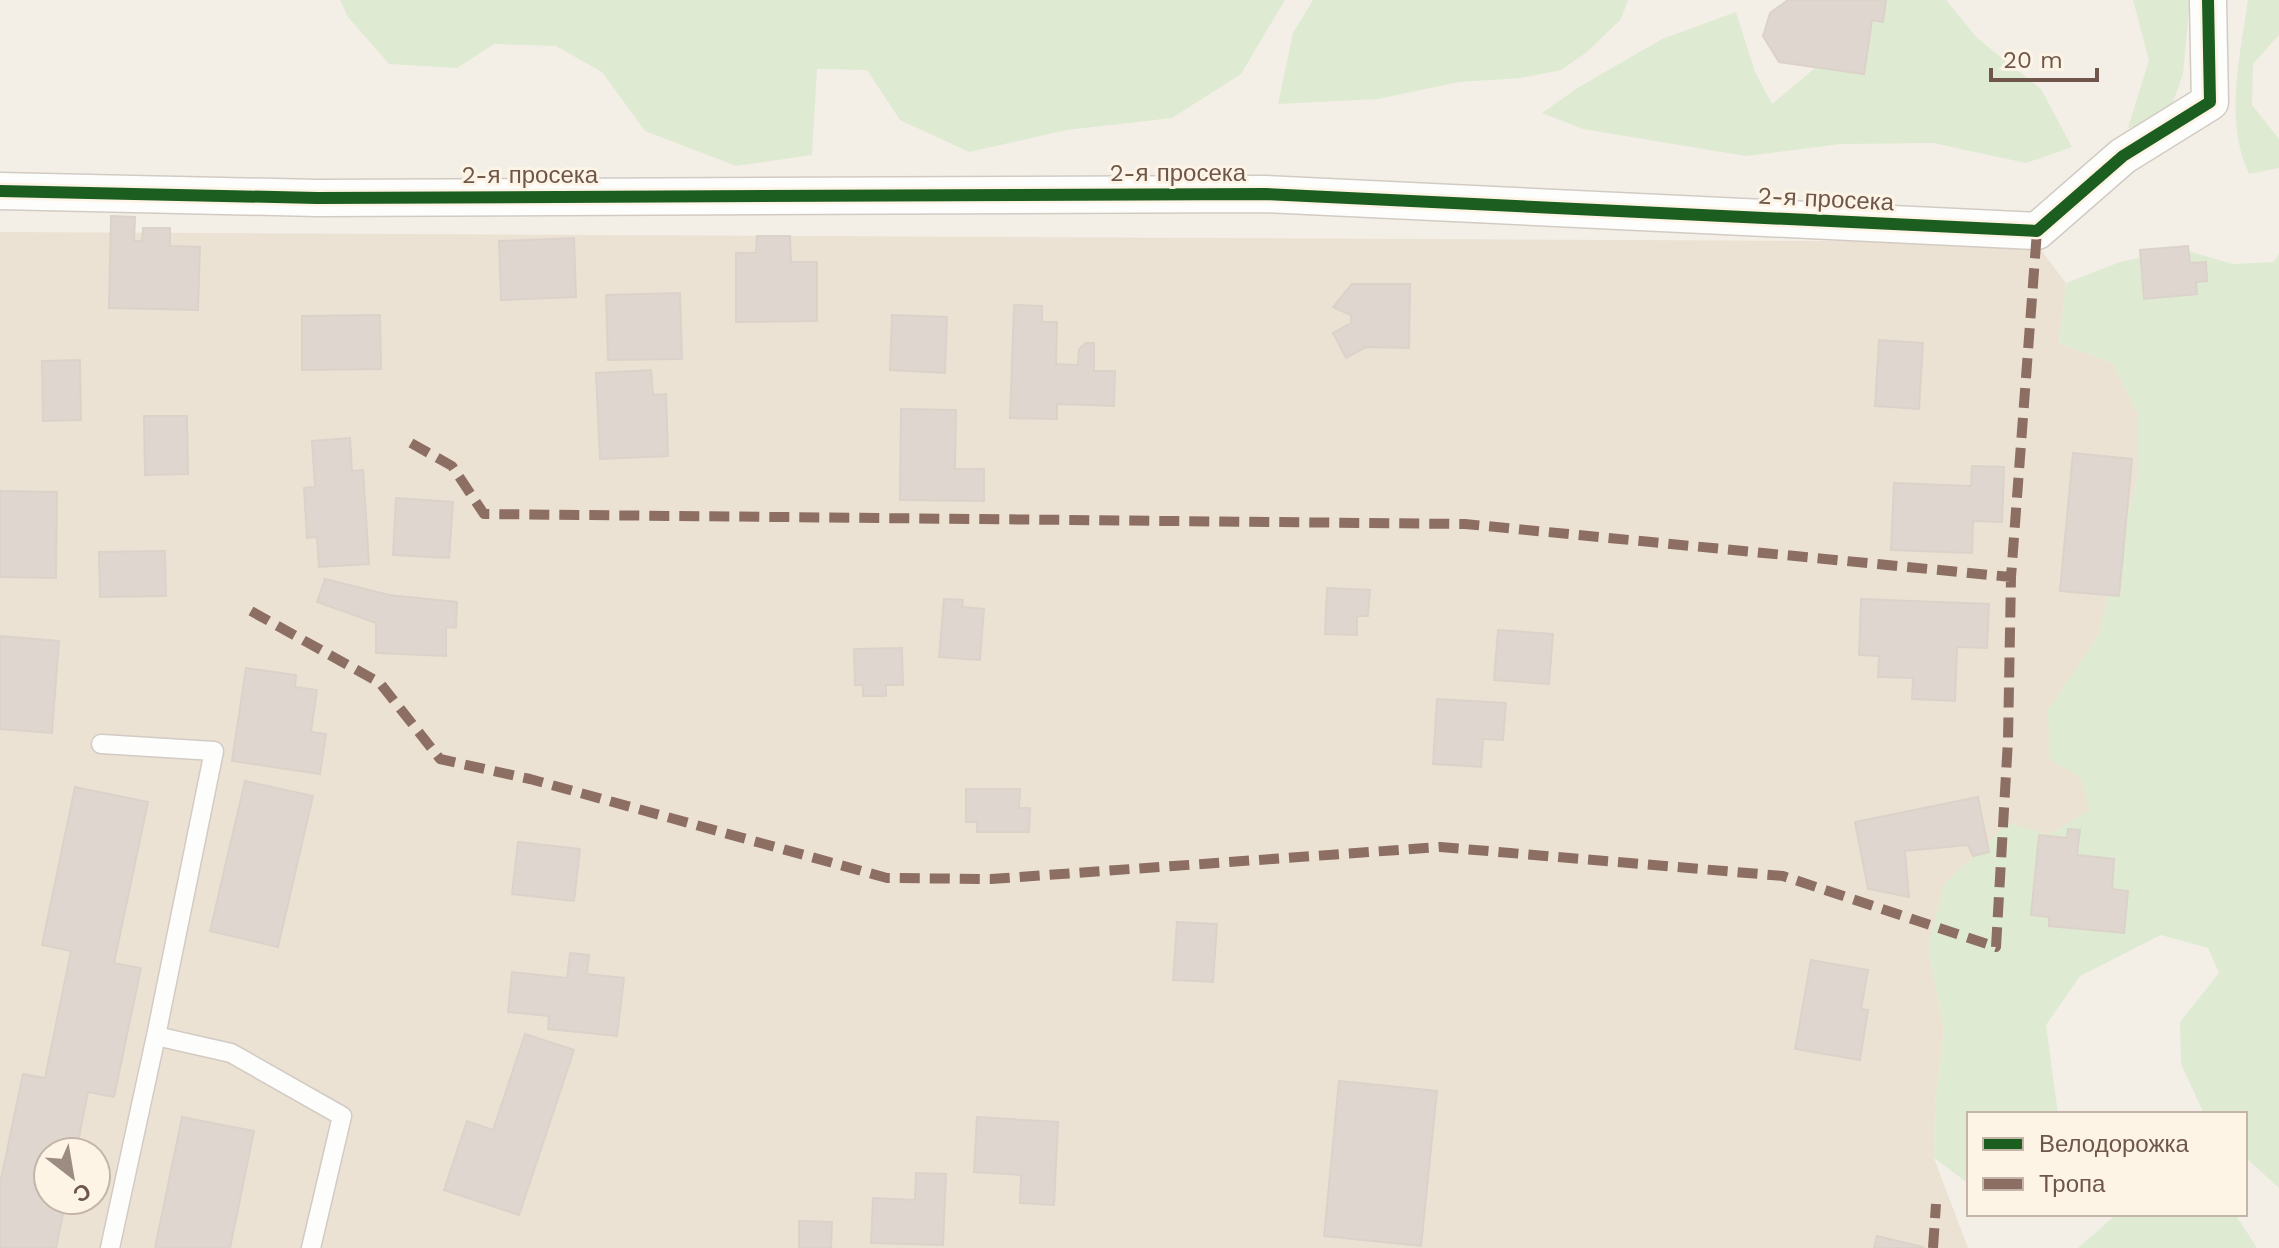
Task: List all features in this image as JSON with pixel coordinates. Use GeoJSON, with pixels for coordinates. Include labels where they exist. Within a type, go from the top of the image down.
{"type":"FeatureCollection","features":[{"type":"Feature","properties":{"kind":"street","name":"2-я просека"},"geometry":{"type":"LineString","coordinates":[[0,191],[317,198],[1265,194],[2037,231],[2123,156],[2210,102],[2208,0]]}},
{"type":"Feature","properties":{"kind":"lane"},"geometry":{"type":"LineString","coordinates":[[101,744],[214,751],[110,1248]]}},
{"type":"Feature","properties":{"kind":"lane"},"geometry":{"type":"LineString","coordinates":[[156,1036],[231,1053],[342,1116],[311,1248]]}},
{"type":"Feature","properties":{"kind":"shaded area"},"geometry":{"type":"Polygon","coordinates":[[[0,232],[2035,242],[2066,283],[2059,343],[2112,363],[2138,414],[2138,474],[2099,634],[2084,659],[2080,777],[2090,810],[2049,835],[1928,947],[1944,1028],[1935,1104],[1934,1158],[1968,1248],[0,1248],[0,232]]]}},
{"type":"Feature","properties":{"kind":"green space"},"geometry":{"type":"Polygon","coordinates":[[[340,0],[1285,0],[1241,74],[1172,118],[1067,130],[969,152],[900,120],[867,70],[817,69],[812,155],[736,166],[645,131],[602,72],[556,46],[494,44],[457,68],[389,64],[348,17],[340,0]]]}},
{"type":"Feature","properties":{"kind":"green space"},"geometry":{"type":"Polygon","coordinates":[[[1313,0],[1628,0],[1621,19],[1587,52],[1561,70],[1521,78],[1459,82],[1378,99],[1278,104],[1293,33],[1313,0]]]}},
{"type":"Feature","properties":{"kind":"green space"},"geometry":{"type":"Polygon","coordinates":[[[1853,0],[1946,0],[1977,38],[2041,89],[2072,147],[2026,163],[1933,143],[1840,144],[1746,156],[1583,129],[1542,113],[1579,87],[1662,39],[1736,12],[1755,72],[1772,104],[1827,58],[1853,0]]]}},
{"type":"Feature","properties":{"kind":"green space"},"geometry":{"type":"Polygon","coordinates":[[[2133,0],[2190,0],[2183,74],[2167,119],[2128,128],[2149,60],[2133,0]]]}},
{"type":"Feature","properties":{"kind":"green space"},"geometry":{"type":"Polygon","coordinates":[[[2248,0],[2279,0],[2279,35],[2253,64],[2252,105],[2279,139],[2279,168],[2249,174],[2241,154],[2236,111],[2238,66],[2248,0]]]}},
{"type":"Feature","properties":{"kind":"green space"},"geometry":{"type":"Polygon","coordinates":[[[2181,249],[2233,264],[2274,262],[2279,254],[2279,1188],[2247,1159],[2247,1112],[2203,1112],[2181,1064],[2180,1022],[2219,973],[2208,948],[2161,935],[2080,976],[2046,1025],[2058,1112],[1967,1112],[1967,1183],[1934,1158],[1935,1104],[1944,1028],[1928,947],[1944,884],[2008,823],[2049,835],[2089,810],[2080,777],[2049,759],[2048,710],[2099,634],[2138,474],[2138,415],[2112,363],[2059,343],[2066,283],[2120,262],[2181,249]]]}},
{"type":"Feature","properties":{"kind":"green space"},"geometry":{"type":"Polygon","coordinates":[[[2115,1216],[2236,1216],[2257,1248],[2078,1248],[2115,1216]]]}},
{"type":"Feature","properties":{"kind":"building"},"geometry":{"type":"Polygon","coordinates":[[[1788,0],[1886,0],[1883,22],[1872,20],[1864,74],[1779,62],[1763,36],[1770,13],[1788,0]]]}},
{"type":"Feature","properties":{"kind":"building"},"geometry":{"type":"Polygon","coordinates":[[[111,216],[135,217],[134,241],[142,241],[143,228],[170,228],[170,246],[200,247],[198,310],[109,308],[111,216]]]}},
{"type":"Feature","properties":{"kind":"building"},"geometry":{"type":"Polygon","coordinates":[[[757,236],[790,236],[791,262],[817,262],[817,321],[736,322],[736,253],[756,253],[757,236]]]}},
{"type":"Feature","properties":{"kind":"building"},"geometry":{"type":"Polygon","coordinates":[[[574,238],[576,297],[501,300],[499,241],[574,238]]]}},
{"type":"Feature","properties":{"kind":"building"},"geometry":{"type":"Polygon","coordinates":[[[2188,246],[2190,263],[2206,262],[2207,281],[2196,282],[2197,294],[2144,299],[2140,250],[2188,246]]]}},
{"type":"Feature","properties":{"kind":"building"},"geometry":{"type":"Polygon","coordinates":[[[1352,284],[1410,284],[1409,348],[1366,347],[1346,358],[1333,333],[1351,323],[1351,315],[1333,307],[1352,284]]]}},
{"type":"Feature","properties":{"kind":"building"},"geometry":{"type":"Polygon","coordinates":[[[680,293],[682,359],[608,360],[606,295],[680,293]]]}},
{"type":"Feature","properties":{"kind":"building"},"geometry":{"type":"Polygon","coordinates":[[[1014,305],[1042,306],[1042,322],[1057,322],[1056,364],[1078,365],[1079,349],[1086,343],[1094,343],[1094,371],[1115,371],[1114,406],[1057,404],[1057,419],[1010,418],[1014,305]]]}},
{"type":"Feature","properties":{"kind":"building"},"geometry":{"type":"Polygon","coordinates":[[[380,315],[381,369],[302,370],[302,316],[380,315]]]}},
{"type":"Feature","properties":{"kind":"building"},"geometry":{"type":"Polygon","coordinates":[[[892,315],[947,317],[945,373],[890,370],[892,315]]]}},
{"type":"Feature","properties":{"kind":"building"},"geometry":{"type":"Polygon","coordinates":[[[1879,340],[1923,343],[1919,409],[1875,406],[1879,340]]]}},
{"type":"Feature","properties":{"kind":"building"},"geometry":{"type":"Polygon","coordinates":[[[80,360],[81,420],[43,421],[42,361],[80,360]]]}},
{"type":"Feature","properties":{"kind":"building"},"geometry":{"type":"Polygon","coordinates":[[[651,370],[653,395],[666,394],[668,456],[600,459],[596,373],[651,370]]]}},
{"type":"Feature","properties":{"kind":"building"},"geometry":{"type":"Polygon","coordinates":[[[901,409],[956,410],[955,469],[984,469],[984,501],[900,500],[901,409]]]}},
{"type":"Feature","properties":{"kind":"building"},"geometry":{"type":"Polygon","coordinates":[[[144,416],[187,416],[188,474],[145,475],[144,416]]]}},
{"type":"Feature","properties":{"kind":"building"},"geometry":{"type":"Polygon","coordinates":[[[350,438],[352,471],[363,470],[369,564],[319,567],[317,537],[307,538],[304,488],[315,487],[312,441],[350,438]]]}},
{"type":"Feature","properties":{"kind":"building"},"geometry":{"type":"Polygon","coordinates":[[[2073,453],[2132,459],[2119,596],[2060,591],[2073,453]]]}},
{"type":"Feature","properties":{"kind":"building"},"geometry":{"type":"Polygon","coordinates":[[[1972,466],[2004,467],[2002,522],[1973,521],[1972,553],[1891,550],[1894,483],[1971,486],[1972,466]]]}},
{"type":"Feature","properties":{"kind":"building"},"geometry":{"type":"Polygon","coordinates":[[[0,491],[57,492],[56,578],[0,577],[0,491]]]}},
{"type":"Feature","properties":{"kind":"building"},"geometry":{"type":"Polygon","coordinates":[[[396,498],[453,502],[449,558],[393,555],[396,498]]]}},
{"type":"Feature","properties":{"kind":"building"},"geometry":{"type":"Polygon","coordinates":[[[165,551],[166,596],[100,597],[99,552],[165,551]]]}},
{"type":"Feature","properties":{"kind":"building"},"geometry":{"type":"Polygon","coordinates":[[[325,579],[389,595],[457,602],[456,628],[446,627],[446,656],[376,653],[376,623],[317,602],[325,579]]]}},
{"type":"Feature","properties":{"kind":"building"},"geometry":{"type":"Polygon","coordinates":[[[1327,588],[1370,590],[1368,616],[1357,616],[1357,635],[1325,634],[1327,588]]]}},
{"type":"Feature","properties":{"kind":"building"},"geometry":{"type":"Polygon","coordinates":[[[944,599],[963,600],[962,607],[984,609],[980,660],[939,657],[944,599]]]}},
{"type":"Feature","properties":{"kind":"building"},"geometry":{"type":"Polygon","coordinates":[[[1861,599],[1989,604],[1987,648],[1957,647],[1955,701],[1912,699],[1913,678],[1878,677],[1879,656],[1859,655],[1861,599]]]}},
{"type":"Feature","properties":{"kind":"building"},"geometry":{"type":"Polygon","coordinates":[[[1498,630],[1553,634],[1549,684],[1494,680],[1498,630]]]}},
{"type":"Feature","properties":{"kind":"building"},"geometry":{"type":"Polygon","coordinates":[[[0,636],[59,641],[52,733],[0,729],[0,636]]]}},
{"type":"Feature","properties":{"kind":"building"},"geometry":{"type":"Polygon","coordinates":[[[902,648],[903,685],[886,685],[886,696],[863,696],[863,685],[855,685],[854,649],[902,648]]]}},
{"type":"Feature","properties":{"kind":"building"},"geometry":{"type":"Polygon","coordinates":[[[246,668],[296,675],[295,687],[317,690],[311,732],[326,734],[320,774],[232,761],[246,668]]]}},
{"type":"Feature","properties":{"kind":"building"},"geometry":{"type":"Polygon","coordinates":[[[1437,699],[1506,703],[1503,740],[1483,739],[1481,767],[1433,764],[1437,699]]]}},
{"type":"Feature","properties":{"kind":"building"},"geometry":{"type":"Polygon","coordinates":[[[245,781],[313,796],[278,947],[210,931],[245,781]]]}},
{"type":"Feature","properties":{"kind":"building"},"geometry":{"type":"Polygon","coordinates":[[[75,787],[148,802],[114,963],[141,968],[114,1097],[88,1092],[79,1136],[32,1136],[32,1216],[63,1216],[56,1248],[0,1248],[0,1184],[23,1074],[45,1078],[71,951],[42,945],[75,787]]]}},
{"type":"Feature","properties":{"kind":"building"},"geometry":{"type":"Polygon","coordinates":[[[966,789],[1020,789],[1019,808],[1030,808],[1029,832],[977,832],[977,822],[966,822],[966,789]]]}},
{"type":"Feature","properties":{"kind":"building"},"geometry":{"type":"Polygon","coordinates":[[[1978,797],[1989,852],[1973,856],[1968,845],[1905,851],[1909,897],[1868,889],[1855,822],[1978,797]]]}},
{"type":"Feature","properties":{"kind":"building"},"geometry":{"type":"Polygon","coordinates":[[[2068,829],[2080,830],[2077,855],[2114,859],[2112,889],[2128,891],[2124,933],[2049,926],[2049,917],[2031,915],[2039,835],[2067,838],[2068,829]]]}},
{"type":"Feature","properties":{"kind":"building"},"geometry":{"type":"Polygon","coordinates":[[[518,842],[580,849],[574,901],[512,894],[518,842]]]}},
{"type":"Feature","properties":{"kind":"building"},"geometry":{"type":"Polygon","coordinates":[[[1177,922],[1217,924],[1213,982],[1173,980],[1177,922]]]}},
{"type":"Feature","properties":{"kind":"building"},"geometry":{"type":"Polygon","coordinates":[[[570,953],[589,955],[587,974],[624,978],[617,1036],[548,1029],[549,1016],[508,1012],[512,972],[567,978],[570,953]]]}},
{"type":"Feature","properties":{"kind":"building"},"geometry":{"type":"Polygon","coordinates":[[[1811,960],[1868,970],[1861,1009],[1868,1010],[1860,1060],[1795,1049],[1811,960]]]}},
{"type":"Feature","properties":{"kind":"building"},"geometry":{"type":"Polygon","coordinates":[[[525,1034],[574,1050],[519,1215],[444,1190],[467,1121],[493,1130],[525,1034]]]}},
{"type":"Feature","properties":{"kind":"building"},"geometry":{"type":"Polygon","coordinates":[[[1339,1081],[1437,1091],[1421,1246],[1324,1236],[1339,1081]]]}},
{"type":"Feature","properties":{"kind":"building"},"geometry":{"type":"Polygon","coordinates":[[[182,1117],[254,1131],[230,1248],[155,1248],[182,1117]]]}},
{"type":"Feature","properties":{"kind":"building"},"geometry":{"type":"Polygon","coordinates":[[[977,1117],[1058,1122],[1054,1205],[1020,1203],[1021,1175],[974,1172],[977,1117]]]}},
{"type":"Feature","properties":{"kind":"building"},"geometry":{"type":"Polygon","coordinates":[[[916,1173],[946,1174],[943,1245],[871,1243],[873,1198],[915,1200],[916,1173]]]}},
{"type":"Feature","properties":{"kind":"building"},"geometry":{"type":"Polygon","coordinates":[[[799,1221],[832,1222],[831,1248],[799,1248],[799,1221]]]}},
{"type":"Feature","properties":{"kind":"building"},"geometry":{"type":"Polygon","coordinates":[[[1877,1236],[1923,1247],[1874,1248],[1877,1236]]]}},
{"type":"Feature","properties":{"kind":"marked path"},"geometry":{"type":"LineString","coordinates":[[251,611],[380,683],[440,759],[530,779],[887,878],[991,879],[1440,847],[1783,876],[1996,947],[2008,740],[2011,577],[2037,231]]}},
{"type":"Feature","properties":{"kind":"marked path"},"geometry":{"type":"LineString","coordinates":[[411,443],[452,466],[484,514],[1465,524],[2011,577]]}},
{"type":"Feature","properties":{"kind":"marked path"},"geometry":{"type":"LineString","coordinates":[[1933,1248],[1936,1204]]}},
{"type":"Feature","properties":{"kind":"cycle path"},"geometry":{"type":"LineString","coordinates":[[0,191],[317,198],[1265,194],[2037,231],[2123,156],[2210,102],[2208,0]]}}]}
